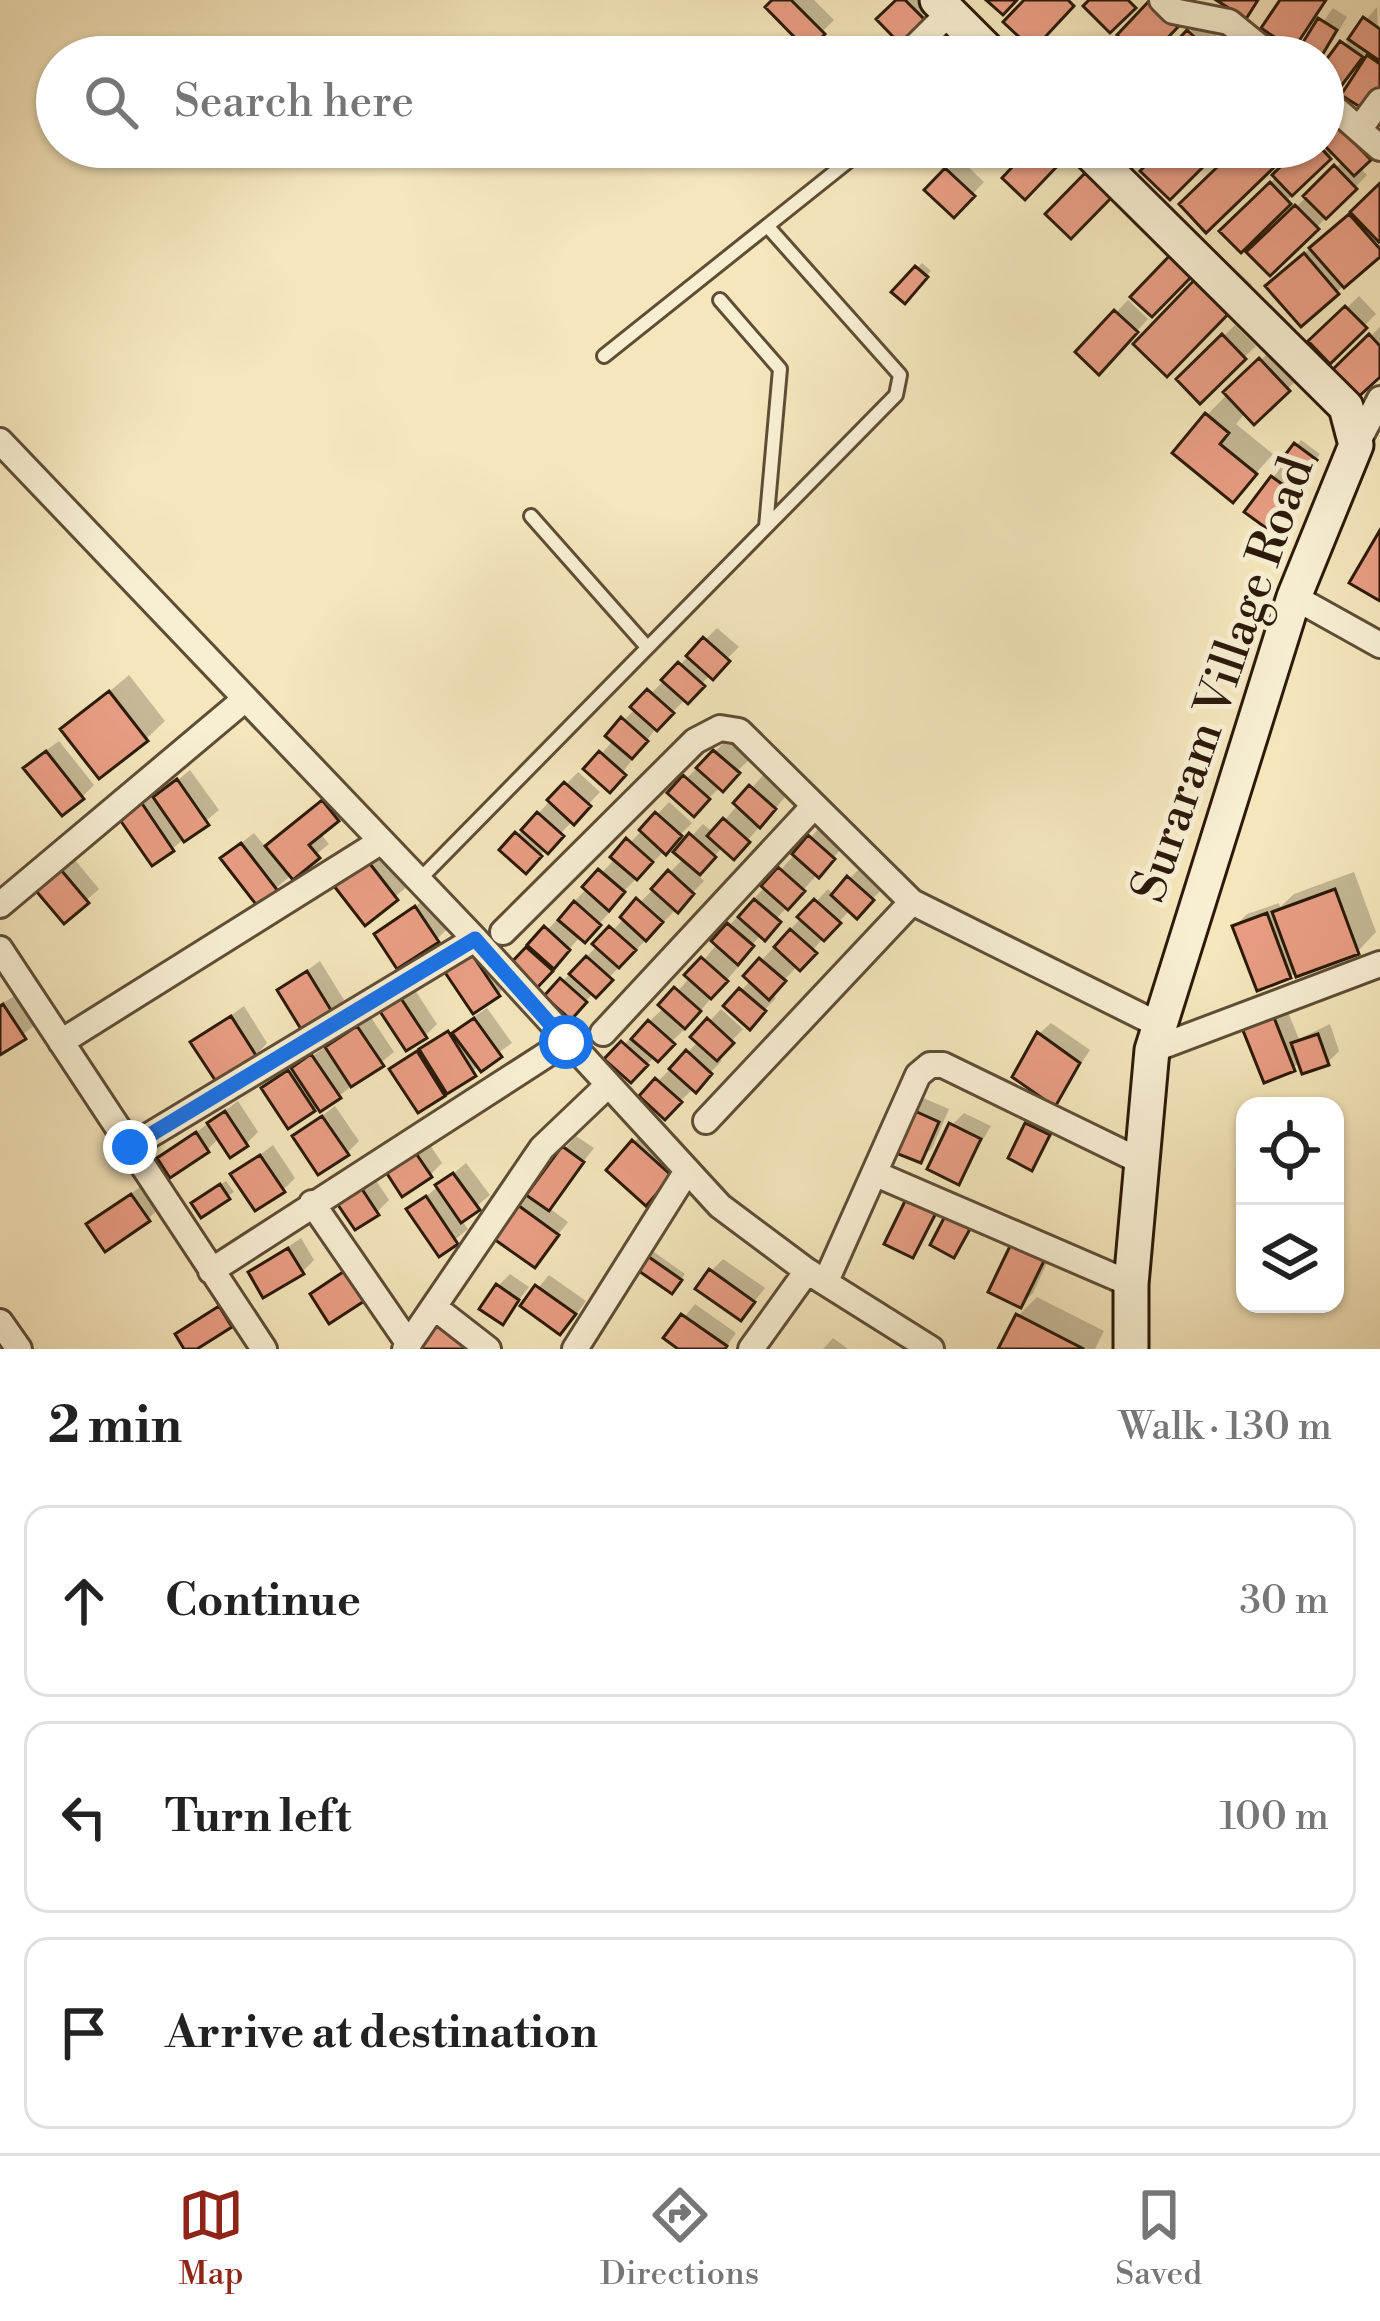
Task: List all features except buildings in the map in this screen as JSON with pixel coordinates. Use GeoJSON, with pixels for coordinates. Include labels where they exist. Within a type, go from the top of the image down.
{"type":"FeatureCollection","features":[{"type":"Feature","properties":{"kind":"main road"},"geometry":{"type":"LineString","coordinates":[[943,6],[973,36]]}},
{"type":"Feature","properties":{"kind":"main road","name":"Suraram Village Road"},"geometry":{"type":"LineString","coordinates":[[1105,168],[1346,407],[1356,445],[1294,597],[1155,1038],[1140,1161],[1131,1349]]}},
{"type":"Feature","properties":{"kind":"street"},"geometry":{"type":"LineString","coordinates":[[1174,4],[1229,22],[1246,36]]}},
{"type":"Feature","properties":{"kind":"street"},"geometry":{"type":"LineString","coordinates":[[920,36],[943,6]]}},
{"type":"Feature","properties":{"kind":"street"},"geometry":{"type":"LineString","coordinates":[[1360,128],[1380,101]]}},
{"type":"Feature","properties":{"kind":"street"},"geometry":{"type":"LineString","coordinates":[[1344,115],[1380,148]]}},
{"type":"Feature","properties":{"kind":"street"},"geometry":{"type":"LineString","coordinates":[[1356,445],[1380,399]]}},
{"type":"Feature","properties":{"kind":"street"},"geometry":{"type":"LineString","coordinates":[[0,441],[475,939],[720,1206],[817,1276],[932,1349]]}},
{"type":"Feature","properties":{"kind":"street"},"geometry":{"type":"LineString","coordinates":[[1294,597],[1380,645]]}},
{"type":"Feature","properties":{"kind":"street"},"geometry":{"type":"LineString","coordinates":[[0,905],[244,700]]}},
{"type":"Feature","properties":{"kind":"street"},"geometry":{"type":"LineString","coordinates":[[503,932],[695,741],[720,728],[739,731],[912,902],[1155,1038],[1380,964]]}},
{"type":"Feature","properties":{"kind":"street"},"geometry":{"type":"LineString","coordinates":[[603,1033],[814,806]]}},
{"type":"Feature","properties":{"kind":"street"},"geometry":{"type":"LineString","coordinates":[[61,1042],[380,842]]}},
{"type":"Feature","properties":{"kind":"street"},"geometry":{"type":"LineString","coordinates":[[706,1121],[912,902]]}},
{"type":"Feature","properties":{"kind":"street"},"geometry":{"type":"LineString","coordinates":[[130,1147],[475,939]]}},
{"type":"Feature","properties":{"kind":"street"},"geometry":{"type":"LineString","coordinates":[[0,949],[264,1349]]}},
{"type":"Feature","properties":{"kind":"street"},"geometry":{"type":"LineString","coordinates":[[211,1271],[566,1042]]}},
{"type":"Feature","properties":{"kind":"street"},"geometry":{"type":"LineString","coordinates":[[752,1349],[817,1276],[876,1174],[918,1075],[930,1065],[944,1065],[979,1081],[1140,1161]]}},
{"type":"Feature","properties":{"kind":"street"},"geometry":{"type":"LineString","coordinates":[[312,1203],[407,1347],[542,1148],[607,1086]]}},
{"type":"Feature","properties":{"kind":"street"},"geometry":{"type":"LineString","coordinates":[[574,1349],[687,1171]]}},
{"type":"Feature","properties":{"kind":"street"},"geometry":{"type":"LineString","coordinates":[[876,1174],[1131,1284]]}},
{"type":"Feature","properties":{"kind":"street"},"geometry":{"type":"LineString","coordinates":[[434,1307],[488,1349]]}},
{"type":"Feature","properties":{"kind":"street"},"geometry":{"type":"LineString","coordinates":[[0,1322],[20,1349]]}},
{"type":"Feature","properties":{"kind":"lane"},"geometry":{"type":"LineString","coordinates":[[604,356],[841,168]]}},
{"type":"Feature","properties":{"kind":"lane"},"geometry":{"type":"LineString","coordinates":[[418,880],[902,382],[769,228]]}},
{"type":"Feature","properties":{"kind":"lane"},"geometry":{"type":"LineString","coordinates":[[720,300],[780,369],[765,528]]}},
{"type":"Feature","properties":{"kind":"lane"},"geometry":{"type":"LineString","coordinates":[[531,516],[647,647]]}},
{"type":"Feature","properties":{"kind":"route"},"geometry":{"type":"LineString","coordinates":[[130,1147],[475,939],[566,1042]]}}]}
